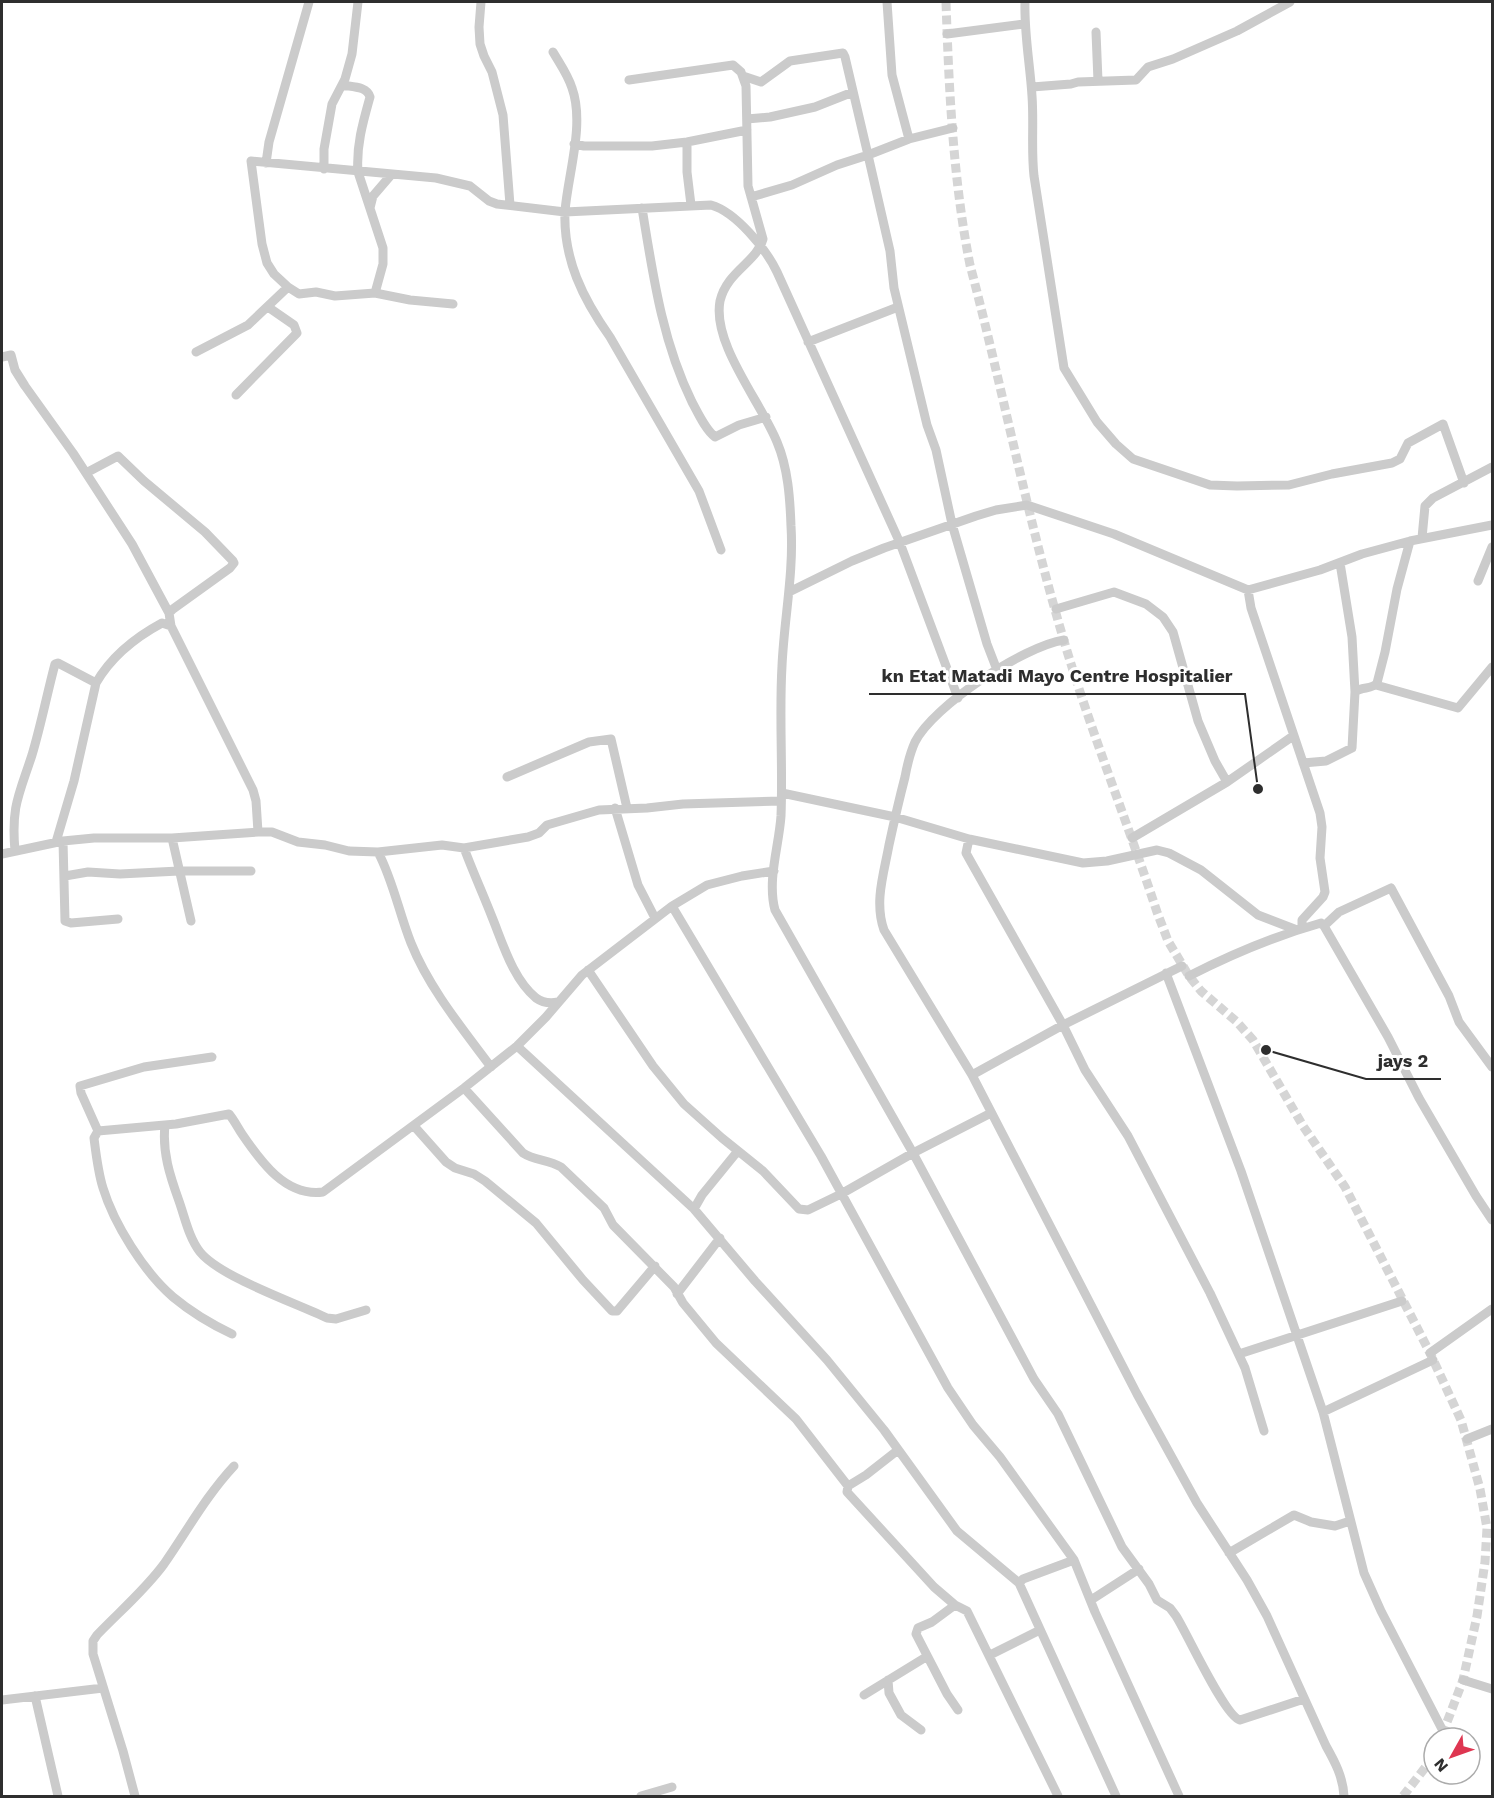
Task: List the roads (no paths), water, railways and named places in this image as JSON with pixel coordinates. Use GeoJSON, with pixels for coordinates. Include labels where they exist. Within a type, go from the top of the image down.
{"type":"FeatureCollection","features":[{"type":"Feature","properties":{"kind":"street"},"geometry":{"type":"LineString","coordinates":[[266,163],[269,142],[309,2]]}},
{"type":"Feature","properties":{"kind":"street"},"geometry":{"type":"LineString","coordinates":[[324,169],[324,149],[332,104],[342,85],[352,54],[358,2]]}},
{"type":"Feature","properties":{"kind":"street"},"geometry":{"type":"LineString","coordinates":[[481,2],[480,44],[492,72],[503,115],[510,205]]}},
{"type":"Feature","properties":{"kind":"street"},"geometry":{"type":"LineString","coordinates":[[887,2],[892,75],[909,139]]}},
{"type":"Feature","properties":{"kind":"street"},"geometry":{"type":"LineString","coordinates":[[1025,2],[1024,24],[1032,87],[1034,176],[1064,368],[1097,422],[1116,444],[1133,459],[1210,485],[1289,484],[1392,464],[1400,459],[1408,443],[1443,424],[1464,483]]}},
{"type":"Feature","properties":{"kind":"street"},"geometry":{"type":"LineString","coordinates":[[1032,87],[1136,80],[1148,67],[1173,59],[1237,31],[1276,5],[1290,2]]}},
{"type":"Feature","properties":{"kind":"street"},"geometry":{"type":"LineString","coordinates":[[947,34],[1024,24]]}},
{"type":"Feature","properties":{"kind":"street"},"geometry":{"type":"LineString","coordinates":[[1096,32],[1098,81]]}},
{"type":"Feature","properties":{"kind":"street"},"geometry":{"type":"LineString","coordinates":[[553,52],[573,90],[576,108],[565,212],[567,244],[579,289],[699,491],[721,550]]}},
{"type":"Feature","properties":{"kind":"street"},"geometry":{"type":"LineString","coordinates":[[743,76],[761,82],[790,61],[840,52],[845,57],[890,251],[898,307],[927,425],[940,464],[952,524],[987,644],[997,670]]}},
{"type":"Feature","properties":{"kind":"street"},"geometry":{"type":"LineString","coordinates":[[629,80],[731,65],[738,69],[747,86],[748,186],[763,239],[761,248],[727,283],[721,299],[719,317],[727,346],[777,442],[784,464],[789,494],[792,537],[782,668],[781,797],[773,903],[779,921],[913,1153],[1029,1370],[1058,1414],[1122,1547],[1157,1600],[1170,1608],[1176,1616],[1214,1686],[1235,1719],[1242,1720],[1304,1699]]}},
{"type":"Feature","properties":{"kind":"street"},"geometry":{"type":"LineString","coordinates":[[342,85],[364,89],[370,97],[358,147],[358,172],[384,256],[375,293]]}},
{"type":"Feature","properties":{"kind":"street"},"geometry":{"type":"LineString","coordinates":[[747,119],[770,117],[815,107],[853,92]]}},
{"type":"Feature","properties":{"kind":"street"},"geometry":{"type":"LineString","coordinates":[[751,197],[792,186],[837,165],[909,139],[953,128]]}},
{"type":"Feature","properties":{"kind":"street"},"geometry":{"type":"LineString","coordinates":[[574,144],[652,146],[687,142],[747,130]]}},
{"type":"Feature","properties":{"kind":"street"},"geometry":{"type":"LineString","coordinates":[[687,142],[687,172],[691,206]]}},
{"type":"Feature","properties":{"kind":"street"},"geometry":{"type":"LineString","coordinates":[[453,304],[410,300],[375,293],[335,296],[316,292],[299,294],[288,287],[269,268],[262,244],[251,162],[436,178],[478,190],[489,201],[565,212],[691,206],[720,208],[740,224],[772,262],[900,543],[958,698]]}},
{"type":"Feature","properties":{"kind":"street"},"geometry":{"type":"LineString","coordinates":[[370,210],[373,196],[391,175]]}},
{"type":"Feature","properties":{"kind":"street"},"geometry":{"type":"LineString","coordinates":[[642,208],[662,320],[679,374],[697,411],[715,437],[739,425],[766,417]]}},
{"type":"Feature","properties":{"kind":"street"},"geometry":{"type":"LineString","coordinates":[[196,352],[248,325],[288,287]]}},
{"type":"Feature","properties":{"kind":"street"},"geometry":{"type":"LineString","coordinates":[[236,395],[297,333],[294,325],[268,307]]}},
{"type":"Feature","properties":{"kind":"street"},"geometry":{"type":"LineString","coordinates":[[808,342],[898,307]]}},
{"type":"Feature","properties":{"kind":"street"},"geometry":{"type":"LineString","coordinates":[[2,357],[11,355],[15,370],[132,544],[170,613],[171,627],[254,790],[258,832]]}},
{"type":"Feature","properties":{"kind":"street"},"geometry":{"type":"LineString","coordinates":[[86,473],[118,456],[205,532],[233,561],[230,568],[177,605],[170,613]]}},
{"type":"Feature","properties":{"kind":"street"},"geometry":{"type":"LineString","coordinates":[[1422,538],[1425,506],[1433,498],[1492,467]]}},
{"type":"Feature","properties":{"kind":"street"},"geometry":{"type":"LineString","coordinates":[[789,592],[852,561],[900,543],[996,510],[1027,505],[1114,534],[1248,590],[1410,541],[1492,525]]}},
{"type":"Feature","properties":{"kind":"street"},"geometry":{"type":"LineString","coordinates":[[1376,686],[1410,541]]}},
{"type":"Feature","properties":{"kind":"street"},"geometry":{"type":"LineString","coordinates":[[1478,581],[1492,548]]}},
{"type":"Feature","properties":{"kind":"street"},"geometry":{"type":"LineString","coordinates":[[1303,763],[1326,761],[1353,748],[1355,692],[1353,643],[1340,563]]}},
{"type":"Feature","properties":{"kind":"street"},"geometry":{"type":"LineString","coordinates":[[1248,590],[1251,608],[1320,813],[1322,827],[1320,858],[1325,892],[1302,920],[1299,929]]}},
{"type":"Feature","properties":{"kind":"street"},"geometry":{"type":"LineString","coordinates":[[1056,609],[1114,592],[1146,604],[1163,617],[1173,632],[1198,721],[1215,761],[1227,782]]}},
{"type":"Feature","properties":{"kind":"street"},"geometry":{"type":"LineString","coordinates":[[117,919],[71,923],[65,921],[65,876],[59,841],[96,683],[138,637],[162,623],[171,627]]}},
{"type":"Feature","properties":{"kind":"street"},"geometry":{"type":"LineString","coordinates":[[1064,640],[1023,654],[997,670],[934,717],[914,744],[895,817],[879,903],[881,922],[913,980],[972,1075],[1137,1394],[1197,1503],[1267,1616],[1336,1764],[1343,1785],[1344,1797]]}},
{"type":"Feature","properties":{"kind":"street"},"geometry":{"type":"LineString","coordinates":[[15,851],[13,828],[17,797],[32,756],[55,664],[58,663],[96,683]]}},
{"type":"Feature","properties":{"kind":"street"},"geometry":{"type":"LineString","coordinates":[[1355,692],[1376,686],[1458,708],[1492,667]]}},
{"type":"Feature","properties":{"kind":"street"},"geometry":{"type":"LineString","coordinates":[[1132,837],[1227,782],[1293,736]]}},
{"type":"Feature","properties":{"kind":"street"},"geometry":{"type":"LineString","coordinates":[[507,777],[589,742],[611,739],[627,808]]}},
{"type":"Feature","properties":{"kind":"street"},"geometry":{"type":"LineString","coordinates":[[2,854],[59,841],[119,837],[172,838],[258,832],[272,832],[298,842],[349,851],[378,852],[442,845],[464,848],[528,837],[539,833],[548,825],[599,810],[781,797],[895,817],[969,838],[1083,863],[1107,861],[1156,850],[1169,853],[1201,870],[1258,915],[1299,929]]}},
{"type":"Feature","properties":{"kind":"street"},"geometry":{"type":"LineString","coordinates":[[615,808],[638,885],[655,918]]}},
{"type":"Feature","properties":{"kind":"street"},"geometry":{"type":"LineString","coordinates":[[172,838],[191,921]]}},
{"type":"Feature","properties":{"kind":"street"},"geometry":{"type":"LineString","coordinates":[[969,838],[966,853],[1063,1025],[1085,1070],[1138,1154],[1210,1293],[1239,1354],[1264,1431]]}},
{"type":"Feature","properties":{"kind":"street"},"geometry":{"type":"LineString","coordinates":[[464,848],[513,966],[537,998],[549,1004],[558,1002]]}},
{"type":"Feature","properties":{"kind":"street"},"geometry":{"type":"LineString","coordinates":[[378,852],[386,867],[411,944],[422,967],[490,1067]]}},
{"type":"Feature","properties":{"kind":"street"},"geometry":{"type":"LineString","coordinates":[[65,876],[88,872],[120,874],[251,871]]}},
{"type":"Feature","properties":{"kind":"street"},"geometry":{"type":"LineString","coordinates":[[98,1131],[165,1125],[230,1115],[278,1177],[297,1190],[307,1193],[323,1192],[414,1126],[517,1046],[576,981],[655,918],[707,885],[774,871]]}},
{"type":"Feature","properties":{"kind":"street"},"geometry":{"type":"LineString","coordinates":[[1324,926],[1339,912],[1390,888],[1449,996],[1459,1022],[1492,1067]]}},
{"type":"Feature","properties":{"kind":"street"},"geometry":{"type":"LineString","coordinates":[[672,906],[804,1126],[948,1388],[1074,1560],[1179,1797]]}},
{"type":"Feature","properties":{"kind":"street"},"geometry":{"type":"LineString","coordinates":[[1189,976],[1299,929],[1321,923],[1388,1037],[1419,1098],[1492,1220]]}},
{"type":"Feature","properties":{"kind":"street"},"geometry":{"type":"LineString","coordinates":[[972,1075],[1063,1025],[1182,966]]}},
{"type":"Feature","properties":{"kind":"street"},"geometry":{"type":"LineString","coordinates":[[588,970],[653,1066],[677,1096],[698,1118],[763,1171],[799,1209],[808,1210],[842,1194],[913,1153],[991,1113]]}},
{"type":"Feature","properties":{"kind":"street"},"geometry":{"type":"LineString","coordinates":[[1166,973],[1242,1171],[1323,1412],[1364,1573],[1440,1726]]}},
{"type":"Feature","properties":{"kind":"street"},"geometry":{"type":"LineString","coordinates":[[517,1046],[606,1130],[679,1192],[755,1281],[827,1360],[898,1450],[957,1531],[1019,1583],[1116,1797]]}},
{"type":"Feature","properties":{"kind":"street"},"geometry":{"type":"LineString","coordinates":[[98,1131],[80,1086],[144,1067],[212,1057]]}},
{"type":"Feature","properties":{"kind":"street"},"geometry":{"type":"LineString","coordinates":[[464,1088],[523,1153],[535,1160],[553,1162],[604,1208],[613,1225],[674,1287],[716,1343],[796,1419],[848,1486],[847,1492],[870,1519],[934,1587],[955,1605],[967,1611],[990,1655],[1054,1795]]}},
{"type":"Feature","properties":{"kind":"street"},"geometry":{"type":"LineString","coordinates":[[165,1125],[165,1155],[171,1182],[194,1241],[206,1258],[260,1289],[327,1318],[336,1319],[366,1310]]}},
{"type":"Feature","properties":{"kind":"street"},"geometry":{"type":"LineString","coordinates":[[414,1126],[437,1155],[455,1168],[474,1174],[485,1181],[536,1223],[612,1311],[617,1311],[655,1266]]}},
{"type":"Feature","properties":{"kind":"street"},"geometry":{"type":"LineString","coordinates":[[98,1131],[94,1138],[103,1189],[117,1221],[148,1271],[171,1296],[212,1324],[232,1334]]}},
{"type":"Feature","properties":{"kind":"street"},"geometry":{"type":"LineString","coordinates":[[694,1209],[702,1194],[738,1152]]}},
{"type":"Feature","properties":{"kind":"street"},"geometry":{"type":"LineString","coordinates":[[677,1293],[720,1238]]}},
{"type":"Feature","properties":{"kind":"street"},"geometry":{"type":"LineString","coordinates":[[1239,1354],[1402,1301]]}},
{"type":"Feature","properties":{"kind":"street"},"geometry":{"type":"LineString","coordinates":[[1323,1412],[1432,1357],[1492,1309]]}},
{"type":"Feature","properties":{"kind":"street"},"geometry":{"type":"LineString","coordinates":[[1467,1439],[1492,1429]]}},
{"type":"Feature","properties":{"kind":"street"},"geometry":{"type":"LineString","coordinates":[[848,1486],[898,1450]]}},
{"type":"Feature","properties":{"kind":"street"},"geometry":{"type":"LineString","coordinates":[[135,1797],[93,1654],[93,1641],[150,1581],[207,1497],[234,1466]]}},
{"type":"Feature","properties":{"kind":"street"},"geometry":{"type":"LineString","coordinates":[[1229,1553],[1294,1515],[1311,1522],[1335,1526],[1350,1521]]}},
{"type":"Feature","properties":{"kind":"street"},"geometry":{"type":"LineString","coordinates":[[1019,1583],[1023,1579],[1074,1560]]}},
{"type":"Feature","properties":{"kind":"street"},"geometry":{"type":"LineString","coordinates":[[1091,1600],[1138,1569]]}},
{"type":"Feature","properties":{"kind":"street"},"geometry":{"type":"LineString","coordinates":[[955,1605],[916,1634],[926,1657],[958,1710]]}},
{"type":"Feature","properties":{"kind":"street"},"geometry":{"type":"LineString","coordinates":[[990,1655],[1040,1630]]}},
{"type":"Feature","properties":{"kind":"street"},"geometry":{"type":"LineString","coordinates":[[864,1695],[926,1657]]}},
{"type":"Feature","properties":{"kind":"street"},"geometry":{"type":"LineString","coordinates":[[888,1680],[889,1693],[901,1715],[921,1730]]}},
{"type":"Feature","properties":{"kind":"street"},"geometry":{"type":"LineString","coordinates":[[1463,1680],[1492,1689]]}},
{"type":"Feature","properties":{"kind":"street"},"geometry":{"type":"LineString","coordinates":[[2,1700],[103,1688]]}},
{"type":"Feature","properties":{"kind":"street"},"geometry":{"type":"LineString","coordinates":[[35,1696],[58,1797]]}},
{"type":"Feature","properties":{"kind":"street"},"geometry":{"type":"LineString","coordinates":[[641,1797],[672,1787]]}},
{"type":"Feature","properties":{"kind":"tunnel"},"geometry":{"type":"LineString","coordinates":[[946,2],[950,101],[956,167],[970,265],[1038,548],[1064,641],[1157,912],[1168,941],[1189,976],[1201,991],[1237,1022],[1253,1040],[1303,1126],[1345,1187],[1430,1353],[1461,1420],[1480,1489],[1487,1528],[1485,1562],[1477,1616],[1463,1680],[1446,1726]]}},
{"type":"Feature","properties":{"kind":"tunnel"},"geometry":{"type":"LineString","coordinates":[[1403,1796],[1422,1772]]}},
{"type":"Feature","properties":{"kind":"place","name":"kn Etat Matadi Mayo Centre Hospitalier"},"geometry":{"type":"Point","coordinates":[1258,789]}},
{"type":"Feature","properties":{"kind":"place","name":"jays 2"},"geometry":{"type":"Point","coordinates":[1266,1050]}}]}
